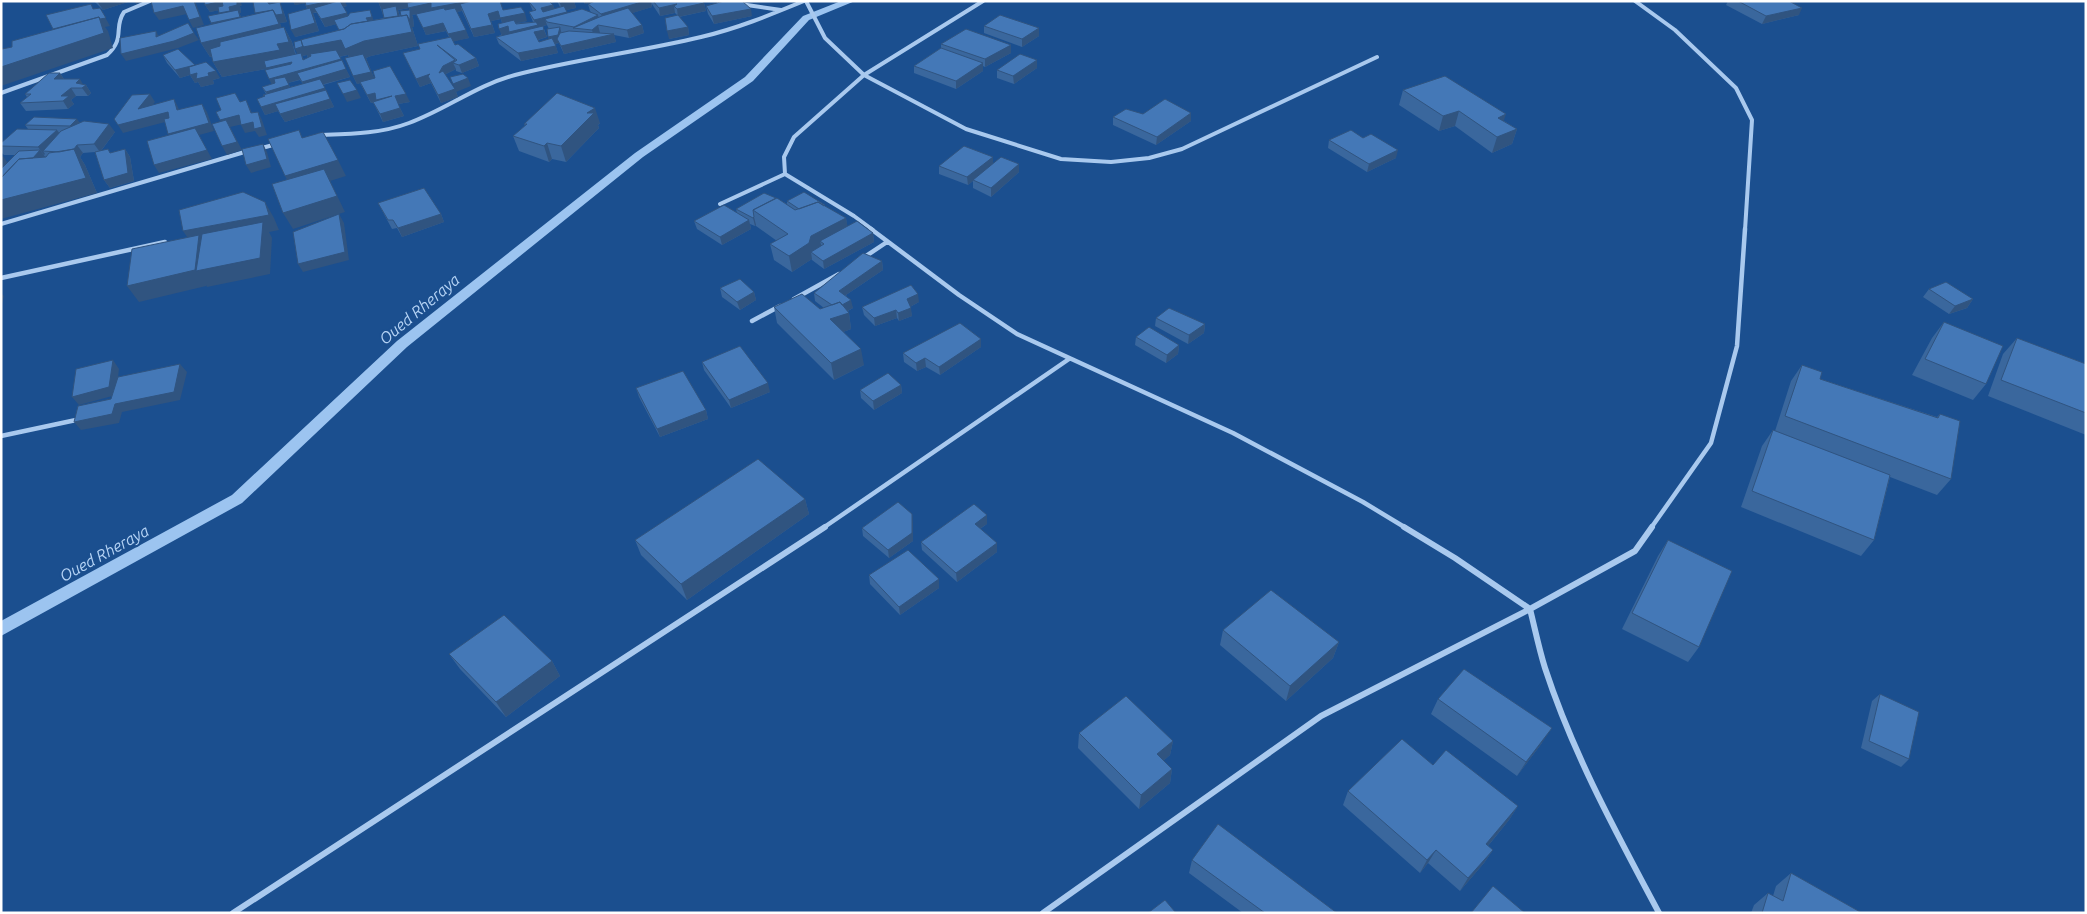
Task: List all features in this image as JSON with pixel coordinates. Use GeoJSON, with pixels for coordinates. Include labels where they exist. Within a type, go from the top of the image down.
{"type":"FeatureCollection","features":[{"type":"Feature","properties":{"kind":"street"},"geometry":{"type":"LineString","coordinates":[[1,93],[107,55],[116,48],[120,40],[123,12],[132,6],[150,1]]}},
{"type":"Feature","properties":{"kind":"street"},"geometry":{"type":"LineString","coordinates":[[720,1],[781,10]]}},
{"type":"Feature","properties":{"kind":"street"},"geometry":{"type":"LineString","coordinates":[[315,136],[368,133],[391,128],[409,123],[467,94],[514,75],[702,37],[805,1],[825,38],[864,75],[966,130],[1061,159],[1111,162],[1149,158],[1182,149],[1377,57]]}},
{"type":"Feature","properties":{"kind":"street"},"geometry":{"type":"LineString","coordinates":[[785,174],[784,157],[794,137],[864,75],[983,1]]}},
{"type":"Feature","properties":{"kind":"street"},"geometry":{"type":"LineString","coordinates":[[1043,913],[1321,716],[1530,609],[1635,551],[1711,443],[1737,346],[1752,120],[1736,88],[1675,30],[1635,1]]}},
{"type":"Feature","properties":{"kind":"street"},"geometry":{"type":"LineString","coordinates":[[1,224],[149,182],[236,154],[280,144]]}},
{"type":"Feature","properties":{"kind":"street"},"geometry":{"type":"LineString","coordinates":[[720,204],[785,174]]}},
{"type":"Feature","properties":{"kind":"street"},"geometry":{"type":"LineString","coordinates":[[785,174],[854,216],[958,295],[1018,334],[1233,433],[1363,502],[1455,558],[1530,609],[1545,668],[1571,734],[1627,854],[1659,913]]}},
{"type":"Feature","properties":{"kind":"street"},"geometry":{"type":"LineString","coordinates":[[1,278],[165,242]]}},
{"type":"Feature","properties":{"kind":"street"},"geometry":{"type":"LineString","coordinates":[[858,262],[888,242]]}},
{"type":"Feature","properties":{"kind":"street"},"geometry":{"type":"LineString","coordinates":[[752,321],[842,271]]}},
{"type":"Feature","properties":{"kind":"street"},"geometry":{"type":"LineString","coordinates":[[233,913],[893,480],[1069,359]]}},
{"type":"Feature","properties":{"kind":"street"},"geometry":{"type":"LineString","coordinates":[[1,436],[76,420]]}},
{"type":"Feature","properties":{"kind":"building"},"geometry":{"type":"Polygon","coordinates":[[[151,1],[194,1],[200,17],[189,20],[183,6],[154,13],[151,1]]]}},
{"type":"Feature","properties":{"kind":"building"},"geometry":{"type":"Polygon","coordinates":[[[204,1],[222,1],[205,5],[204,1]]]}},
{"type":"Feature","properties":{"kind":"building"},"geometry":{"type":"Polygon","coordinates":[[[222,1],[237,1],[237,5],[229,7],[230,11],[219,13],[218,7],[223,6],[222,1]]]}},
{"type":"Feature","properties":{"kind":"building"},"geometry":{"type":"Polygon","coordinates":[[[267,1],[269,4],[280,2],[283,14],[276,15],[273,10],[255,13],[253,2],[267,1]]]}},
{"type":"Feature","properties":{"kind":"building"},"geometry":{"type":"Polygon","coordinates":[[[305,1],[331,1],[306,6],[305,1]]]}},
{"type":"Feature","properties":{"kind":"building"},"geometry":{"type":"Polygon","coordinates":[[[340,1],[347,13],[321,19],[314,8],[340,1]]]}},
{"type":"Feature","properties":{"kind":"building"},"geometry":{"type":"Polygon","coordinates":[[[416,1],[470,1],[431,8],[431,3],[408,8],[407,3],[416,1]]]}},
{"type":"Feature","properties":{"kind":"building"},"geometry":{"type":"Polygon","coordinates":[[[472,1],[500,1],[503,10],[521,7],[525,13],[500,18],[498,11],[488,14],[492,25],[471,29],[460,4],[472,1]]]}},
{"type":"Feature","properties":{"kind":"building"},"geometry":{"type":"Polygon","coordinates":[[[549,1],[553,5],[541,8],[543,12],[564,6],[567,12],[534,20],[529,12],[536,10],[529,2],[549,1]]]}},
{"type":"Feature","properties":{"kind":"building"},"geometry":{"type":"Polygon","coordinates":[[[595,1],[645,1],[601,14],[588,4],[595,1]]]}},
{"type":"Feature","properties":{"kind":"building"},"geometry":{"type":"Polygon","coordinates":[[[653,1],[702,1],[704,3],[677,9],[674,6],[677,4],[659,8],[653,1]]]}},
{"type":"Feature","properties":{"kind":"building"},"geometry":{"type":"Polygon","coordinates":[[[724,1],[742,1],[751,9],[712,16],[706,6],[724,1]]]}},
{"type":"Feature","properties":{"kind":"building"},"geometry":{"type":"Polygon","coordinates":[[[1738,1],[1789,1],[1802,8],[1766,16],[1738,1]]]}},
{"type":"Feature","properties":{"kind":"building"},"geometry":{"type":"Polygon","coordinates":[[[91,4],[93,9],[100,8],[106,18],[100,19],[99,17],[53,29],[46,15],[91,4]]]}},
{"type":"Feature","properties":{"kind":"building"},"geometry":{"type":"Polygon","coordinates":[[[396,6],[398,16],[384,18],[382,9],[396,6]]]}},
{"type":"Feature","properties":{"kind":"building"},"geometry":{"type":"Polygon","coordinates":[[[310,8],[315,23],[291,30],[288,14],[310,8]]]}},
{"type":"Feature","properties":{"kind":"building"},"geometry":{"type":"Polygon","coordinates":[[[444,8],[445,10],[455,8],[466,30],[448,34],[443,23],[423,28],[416,14],[444,8]]]}},
{"type":"Feature","properties":{"kind":"building"},"geometry":{"type":"Polygon","coordinates":[[[628,8],[642,25],[627,30],[598,25],[592,30],[573,28],[602,16],[628,8]]]}},
{"type":"Feature","properties":{"kind":"building"},"geometry":{"type":"Polygon","coordinates":[[[582,9],[598,15],[574,27],[547,22],[545,19],[582,9]]]}},
{"type":"Feature","properties":{"kind":"building"},"geometry":{"type":"Polygon","coordinates":[[[238,10],[240,17],[211,23],[208,16],[238,10]]]}},
{"type":"Feature","properties":{"kind":"building"},"geometry":{"type":"Polygon","coordinates":[[[273,10],[279,24],[201,43],[196,28],[273,10]]]}},
{"type":"Feature","properties":{"kind":"building"},"geometry":{"type":"Polygon","coordinates":[[[370,10],[372,17],[366,18],[368,21],[351,24],[344,29],[339,30],[334,20],[348,16],[350,13],[370,10]]]}},
{"type":"Feature","properties":{"kind":"building"},"geometry":{"type":"Polygon","coordinates":[[[410,10],[410,19],[407,15],[401,16],[400,11],[410,10]]]}},
{"type":"Feature","properties":{"kind":"building"},"geometry":{"type":"Polygon","coordinates":[[[407,15],[412,32],[364,41],[345,49],[341,40],[303,47],[301,40],[344,29],[351,24],[407,15]]]}},
{"type":"Feature","properties":{"kind":"building"},"geometry":{"type":"Polygon","coordinates":[[[678,15],[688,27],[667,31],[665,18],[678,15]]]}},
{"type":"Feature","properties":{"kind":"building"},"geometry":{"type":"Polygon","coordinates":[[[1000,15],[1039,28],[1022,39],[984,26],[1000,15]]]}},
{"type":"Feature","properties":{"kind":"building"},"geometry":{"type":"Polygon","coordinates":[[[99,17],[104,33],[1,67],[1,48],[12,47],[12,41],[99,17]]]}},
{"type":"Feature","properties":{"kind":"building"},"geometry":{"type":"Polygon","coordinates":[[[514,20],[516,24],[536,22],[538,25],[509,32],[508,26],[499,29],[498,24],[514,20]]]}},
{"type":"Feature","properties":{"kind":"building"},"geometry":{"type":"Polygon","coordinates":[[[188,23],[194,33],[174,41],[121,54],[120,38],[156,31],[156,37],[188,23]]]}},
{"type":"Feature","properties":{"kind":"building"},"geometry":{"type":"Polygon","coordinates":[[[543,26],[544,30],[534,32],[539,42],[552,38],[556,46],[518,53],[496,37],[543,26]]]}},
{"type":"Feature","properties":{"kind":"building"},"geometry":{"type":"Polygon","coordinates":[[[284,27],[289,42],[277,44],[280,50],[213,62],[210,49],[220,46],[220,42],[284,27]]]}},
{"type":"Feature","properties":{"kind":"building"},"geometry":{"type":"Polygon","coordinates":[[[560,27],[558,35],[548,37],[547,29],[560,27]]]}},
{"type":"Feature","properties":{"kind":"building"},"geometry":{"type":"Polygon","coordinates":[[[966,29],[1011,45],[985,59],[941,44],[966,29]]]}},
{"type":"Feature","properties":{"kind":"building"},"geometry":{"type":"Polygon","coordinates":[[[569,31],[614,34],[561,46],[557,39],[560,33],[569,31]]]}},
{"type":"Feature","properties":{"kind":"building"},"geometry":{"type":"Polygon","coordinates":[[[451,37],[455,45],[458,44],[476,58],[459,65],[453,63],[457,60],[437,45],[455,60],[443,66],[439,73],[443,71],[455,89],[438,95],[428,76],[430,74],[416,79],[403,53],[420,49],[418,44],[451,37]]]}},
{"type":"Feature","properties":{"kind":"building"},"geometry":{"type":"Polygon","coordinates":[[[301,40],[303,46],[295,49],[294,42],[301,40]]]}},
{"type":"Feature","properties":{"kind":"building"},"geometry":{"type":"Polygon","coordinates":[[[941,48],[983,63],[956,81],[914,66],[941,48]]]}},
{"type":"Feature","properties":{"kind":"building"},"geometry":{"type":"Polygon","coordinates":[[[178,49],[195,65],[175,70],[163,55],[178,49]]]}},
{"type":"Feature","properties":{"kind":"building"},"geometry":{"type":"Polygon","coordinates":[[[336,50],[341,59],[269,79],[265,70],[291,64],[292,62],[266,68],[264,61],[301,53],[303,60],[311,56],[310,54],[336,50]]]}},
{"type":"Feature","properties":{"kind":"building"},"geometry":{"type":"Polygon","coordinates":[[[363,54],[371,72],[353,76],[345,58],[363,54]]]}},
{"type":"Feature","properties":{"kind":"building"},"geometry":{"type":"Polygon","coordinates":[[[1020,54],[1037,60],[1013,76],[997,70],[1020,54]]]}},
{"type":"Feature","properties":{"kind":"building"},"geometry":{"type":"Polygon","coordinates":[[[342,60],[346,69],[302,82],[297,73],[342,60]]]}},
{"type":"Feature","properties":{"kind":"building"},"geometry":{"type":"Polygon","coordinates":[[[206,62],[216,71],[208,73],[209,76],[196,79],[197,73],[190,75],[189,67],[206,62]]]}},
{"type":"Feature","properties":{"kind":"building"},"geometry":{"type":"Polygon","coordinates":[[[390,66],[406,94],[395,96],[400,108],[380,114],[373,102],[392,96],[376,100],[375,93],[367,95],[360,82],[375,78],[373,71],[390,66]]]}},
{"type":"Feature","properties":{"kind":"building"},"geometry":{"type":"Polygon","coordinates":[[[49,73],[60,73],[54,79],[80,79],[76,83],[86,85],[82,88],[71,88],[61,96],[69,96],[63,101],[20,103],[31,94],[25,94],[49,73]]]}},
{"type":"Feature","properties":{"kind":"building"},"geometry":{"type":"Polygon","coordinates":[[[463,74],[468,78],[453,84],[450,77],[463,74]]]}},
{"type":"Feature","properties":{"kind":"building"},"geometry":{"type":"Polygon","coordinates":[[[1445,76],[1506,114],[1498,118],[1517,129],[1497,137],[1459,111],[1443,116],[1403,90],[1445,76]]]}},
{"type":"Feature","properties":{"kind":"building"},"geometry":{"type":"Polygon","coordinates":[[[285,77],[289,85],[266,92],[262,87],[275,83],[274,79],[285,77]]]}},
{"type":"Feature","properties":{"kind":"building"},"geometry":{"type":"Polygon","coordinates":[[[320,79],[325,88],[261,107],[257,99],[265,96],[263,95],[320,79]]]}},
{"type":"Feature","properties":{"kind":"building"},"geometry":{"type":"Polygon","coordinates":[[[350,80],[357,90],[343,94],[337,83],[350,80]]]}},
{"type":"Feature","properties":{"kind":"building"},"geometry":{"type":"Polygon","coordinates":[[[326,90],[330,99],[280,114],[275,104],[326,90]]]}},
{"type":"Feature","properties":{"kind":"building"},"geometry":{"type":"Polygon","coordinates":[[[235,93],[240,102],[246,100],[251,113],[258,112],[262,127],[254,129],[253,122],[241,125],[239,115],[220,120],[216,112],[221,110],[216,98],[235,93]]]}},
{"type":"Feature","properties":{"kind":"building"},"geometry":{"type":"Polygon","coordinates":[[[557,93],[595,108],[587,113],[594,113],[561,146],[547,143],[544,146],[513,136],[527,124],[524,124],[557,93]]]}},
{"type":"Feature","properties":{"kind":"building"},"geometry":{"type":"Polygon","coordinates":[[[150,94],[138,109],[174,99],[177,110],[202,104],[209,123],[168,134],[164,119],[169,118],[168,112],[118,125],[114,119],[132,95],[150,94]]]}},
{"type":"Feature","properties":{"kind":"building"},"geometry":{"type":"Polygon","coordinates":[[[1165,99],[1191,113],[1157,137],[1113,117],[1126,109],[1143,114],[1165,99]]]}},
{"type":"Feature","properties":{"kind":"building"},"geometry":{"type":"Polygon","coordinates":[[[34,117],[77,119],[70,126],[25,125],[34,117]]]}},
{"type":"Feature","properties":{"kind":"building"},"geometry":{"type":"Polygon","coordinates":[[[226,120],[237,142],[222,146],[212,124],[226,120]]]}},
{"type":"Feature","properties":{"kind":"building"},"geometry":{"type":"Polygon","coordinates":[[[84,121],[109,124],[94,144],[77,145],[74,149],[59,152],[43,151],[61,131],[84,121]]]}},
{"type":"Feature","properties":{"kind":"building"},"geometry":{"type":"Polygon","coordinates":[[[195,128],[207,150],[154,165],[147,141],[195,128]]]}},
{"type":"Feature","properties":{"kind":"building"},"geometry":{"type":"Polygon","coordinates":[[[17,129],[57,130],[38,147],[1,146],[1,143],[17,129]]]}},
{"type":"Feature","properties":{"kind":"building"},"geometry":{"type":"Polygon","coordinates":[[[299,130],[302,138],[323,132],[338,160],[285,176],[268,139],[299,130]]]}},
{"type":"Feature","properties":{"kind":"building"},"geometry":{"type":"Polygon","coordinates":[[[1351,130],[1363,138],[1371,134],[1398,150],[1369,164],[1329,140],[1351,130]]]}},
{"type":"Feature","properties":{"kind":"building"},"geometry":{"type":"Polygon","coordinates":[[[263,144],[267,159],[246,165],[242,149],[263,144]]]}},
{"type":"Feature","properties":{"kind":"building"},"geometry":{"type":"Polygon","coordinates":[[[964,146],[993,157],[967,177],[939,166],[964,146]]]}},
{"type":"Feature","properties":{"kind":"building"},"geometry":{"type":"Polygon","coordinates":[[[74,149],[86,178],[1,200],[1,178],[19,159],[46,157],[49,153],[74,149]]]}},
{"type":"Feature","properties":{"kind":"building"},"geometry":{"type":"Polygon","coordinates":[[[108,149],[110,153],[125,149],[128,173],[104,180],[95,152],[108,149]]]}},
{"type":"Feature","properties":{"kind":"building"},"geometry":{"type":"Polygon","coordinates":[[[40,150],[33,158],[19,159],[1,178],[1,169],[19,151],[40,150]]]}},
{"type":"Feature","properties":{"kind":"building"},"geometry":{"type":"Polygon","coordinates":[[[1001,157],[1019,164],[991,188],[973,180],[1001,157]]]}},
{"type":"Feature","properties":{"kind":"building"},"geometry":{"type":"Polygon","coordinates":[[[324,169],[337,196],[283,213],[272,184],[324,169]]]}},
{"type":"Feature","properties":{"kind":"building"},"geometry":{"type":"Polygon","coordinates":[[[424,188],[441,214],[398,228],[393,220],[388,220],[378,203],[424,188]]]}},
{"type":"Feature","properties":{"kind":"building"},"geometry":{"type":"Polygon","coordinates":[[[243,192],[265,202],[269,215],[183,231],[179,210],[243,192]]]}},
{"type":"Feature","properties":{"kind":"building"},"geometry":{"type":"Polygon","coordinates":[[[804,192],[825,205],[818,202],[799,209],[787,201],[804,192]]]}},
{"type":"Feature","properties":{"kind":"building"},"geometry":{"type":"Polygon","coordinates":[[[764,193],[776,198],[753,210],[753,218],[736,209],[764,193]]]}},
{"type":"Feature","properties":{"kind":"building"},"geometry":{"type":"Polygon","coordinates":[[[777,198],[795,210],[818,202],[846,218],[811,236],[809,243],[789,256],[770,244],[788,234],[753,210],[777,198]]]}},
{"type":"Feature","properties":{"kind":"building"},"geometry":{"type":"Polygon","coordinates":[[[724,205],[749,220],[720,237],[694,221],[724,205]]]}},
{"type":"Feature","properties":{"kind":"building"},"geometry":{"type":"Polygon","coordinates":[[[339,214],[345,252],[298,264],[293,232],[339,214]]]}},
{"type":"Feature","properties":{"kind":"building"},"geometry":{"type":"Polygon","coordinates":[[[857,221],[873,233],[823,261],[811,252],[824,244],[820,241],[857,221]]]}},
{"type":"Feature","properties":{"kind":"building"},"geometry":{"type":"Polygon","coordinates":[[[263,222],[260,258],[196,271],[202,234],[263,222]]]}},
{"type":"Feature","properties":{"kind":"building"},"geometry":{"type":"Polygon","coordinates":[[[199,235],[195,270],[127,286],[132,249],[199,235]]]}},
{"type":"Feature","properties":{"kind":"building"},"geometry":{"type":"Polygon","coordinates":[[[863,253],[882,261],[839,291],[851,300],[842,305],[840,302],[832,305],[814,293],[863,253]]]}},
{"type":"Feature","properties":{"kind":"building"},"geometry":{"type":"Polygon","coordinates":[[[740,279],[754,292],[737,302],[720,288],[740,279]]]}},
{"type":"Feature","properties":{"kind":"building"},"geometry":{"type":"Polygon","coordinates":[[[1946,282],[1973,299],[1955,306],[1929,289],[1946,282]]]}},
{"type":"Feature","properties":{"kind":"building"},"geometry":{"type":"Polygon","coordinates":[[[911,285],[918,294],[907,299],[911,308],[898,313],[896,310],[874,318],[862,307],[911,285]]]}},
{"type":"Feature","properties":{"kind":"building"},"geometry":{"type":"Polygon","coordinates":[[[802,294],[820,309],[840,302],[849,313],[830,319],[861,349],[831,363],[774,307],[802,294]]]}},
{"type":"Feature","properties":{"kind":"building"},"geometry":{"type":"Polygon","coordinates":[[[1169,308],[1205,324],[1189,335],[1156,318],[1169,308]]]}},
{"type":"Feature","properties":{"kind":"building"},"geometry":{"type":"Polygon","coordinates":[[[1944,322],[2003,346],[1986,384],[1925,359],[1944,322]]]}},
{"type":"Feature","properties":{"kind":"building"},"geometry":{"type":"Polygon","coordinates":[[[960,323],[981,339],[939,367],[925,358],[916,363],[903,353],[960,323]]]}},
{"type":"Feature","properties":{"kind":"building"},"geometry":{"type":"Polygon","coordinates":[[[1149,327],[1179,345],[1167,355],[1136,337],[1149,327]]]}},
{"type":"Feature","properties":{"kind":"building"},"geometry":{"type":"Polygon","coordinates":[[[2017,338],[2086,364],[2086,413],[2001,380],[2017,338]]]}},
{"type":"Feature","properties":{"kind":"building"},"geometry":{"type":"Polygon","coordinates":[[[740,346],[768,383],[729,400],[702,362],[740,346]]]}},
{"type":"Feature","properties":{"kind":"building"},"geometry":{"type":"Polygon","coordinates":[[[113,360],[109,387],[72,397],[76,369],[113,360]]]}},
{"type":"Feature","properties":{"kind":"building"},"geometry":{"type":"Polygon","coordinates":[[[180,364],[174,392],[115,404],[112,414],[74,422],[78,406],[111,399],[118,377],[180,364]]]}},
{"type":"Feature","properties":{"kind":"building"},"geometry":{"type":"Polygon","coordinates":[[[1802,365],[1822,372],[1820,379],[1938,418],[1940,414],[1960,421],[1951,479],[1785,416],[1802,365]]]}},
{"type":"Feature","properties":{"kind":"building"},"geometry":{"type":"Polygon","coordinates":[[[683,371],[706,410],[657,429],[636,388],[683,371]]]}},
{"type":"Feature","properties":{"kind":"building"},"geometry":{"type":"Polygon","coordinates":[[[888,373],[901,385],[873,401],[860,390],[888,373]]]}},
{"type":"Feature","properties":{"kind":"building"},"geometry":{"type":"Polygon","coordinates":[[[1773,430],[1890,475],[1874,540],[1752,491],[1773,430]]]}},
{"type":"Feature","properties":{"kind":"building"},"geometry":{"type":"Polygon","coordinates":[[[758,459],[805,499],[681,584],[635,540],[758,459]]]}},
{"type":"Feature","properties":{"kind":"building"},"geometry":{"type":"Polygon","coordinates":[[[898,502],[912,514],[912,533],[888,550],[862,528],[898,502]]]}},
{"type":"Feature","properties":{"kind":"building"},"geometry":{"type":"Polygon","coordinates":[[[974,504],[987,515],[975,524],[997,543],[956,573],[921,542],[974,504]]]}},
{"type":"Feature","properties":{"kind":"building"},"geometry":{"type":"Polygon","coordinates":[[[1668,540],[1732,571],[1699,647],[1632,613],[1668,540]]]}},
{"type":"Feature","properties":{"kind":"building"},"geometry":{"type":"Polygon","coordinates":[[[908,550],[939,579],[899,607],[869,575],[908,550]]]}},
{"type":"Feature","properties":{"kind":"building"},"geometry":{"type":"Polygon","coordinates":[[[1271,590],[1339,642],[1290,686],[1223,630],[1271,590]]]}},
{"type":"Feature","properties":{"kind":"building"},"geometry":{"type":"Polygon","coordinates":[[[504,615],[552,661],[496,702],[449,654],[504,615]]]}},
{"type":"Feature","properties":{"kind":"building"},"geometry":{"type":"Polygon","coordinates":[[[1464,669],[1552,728],[1526,762],[1438,699],[1464,669]]]}},
{"type":"Feature","properties":{"kind":"building"},"geometry":{"type":"Polygon","coordinates":[[[1880,694],[1919,712],[1909,759],[1869,741],[1880,694]]]}},
{"type":"Feature","properties":{"kind":"building"},"geometry":{"type":"Polygon","coordinates":[[[1126,696],[1173,741],[1157,754],[1172,769],[1141,795],[1079,733],[1126,696]]]}},
{"type":"Feature","properties":{"kind":"building"},"geometry":{"type":"Polygon","coordinates":[[[1402,739],[1433,765],[1446,750],[1518,806],[1486,844],[1493,850],[1468,878],[1436,850],[1427,860],[1348,791],[1402,739]]]}},
{"type":"Feature","properties":{"kind":"building"},"geometry":{"type":"Polygon","coordinates":[[[1218,824],[1337,913],[1265,913],[1192,860],[1218,824]]]}},
{"type":"Feature","properties":{"kind":"building"},"geometry":{"type":"Polygon","coordinates":[[[1791,873],[1862,913],[1762,913],[1768,893],[1783,901],[1791,873]]]}},
{"type":"Feature","properties":{"kind":"building"},"geometry":{"type":"Polygon","coordinates":[[[1493,886],[1525,913],[1471,913],[1493,886]]]}},
{"type":"Feature","properties":{"kind":"building"},"geometry":{"type":"Polygon","coordinates":[[[1165,900],[1176,913],[1148,913],[1165,900]]]}},
{"type":"Feature","properties":{"kind":"waterway","name":"Oued Rheraya"},"geometry":{"type":"LineString","coordinates":[[1,629],[237,499],[402,344],[639,155],[749,79],[806,18],[850,1]]}}]}
